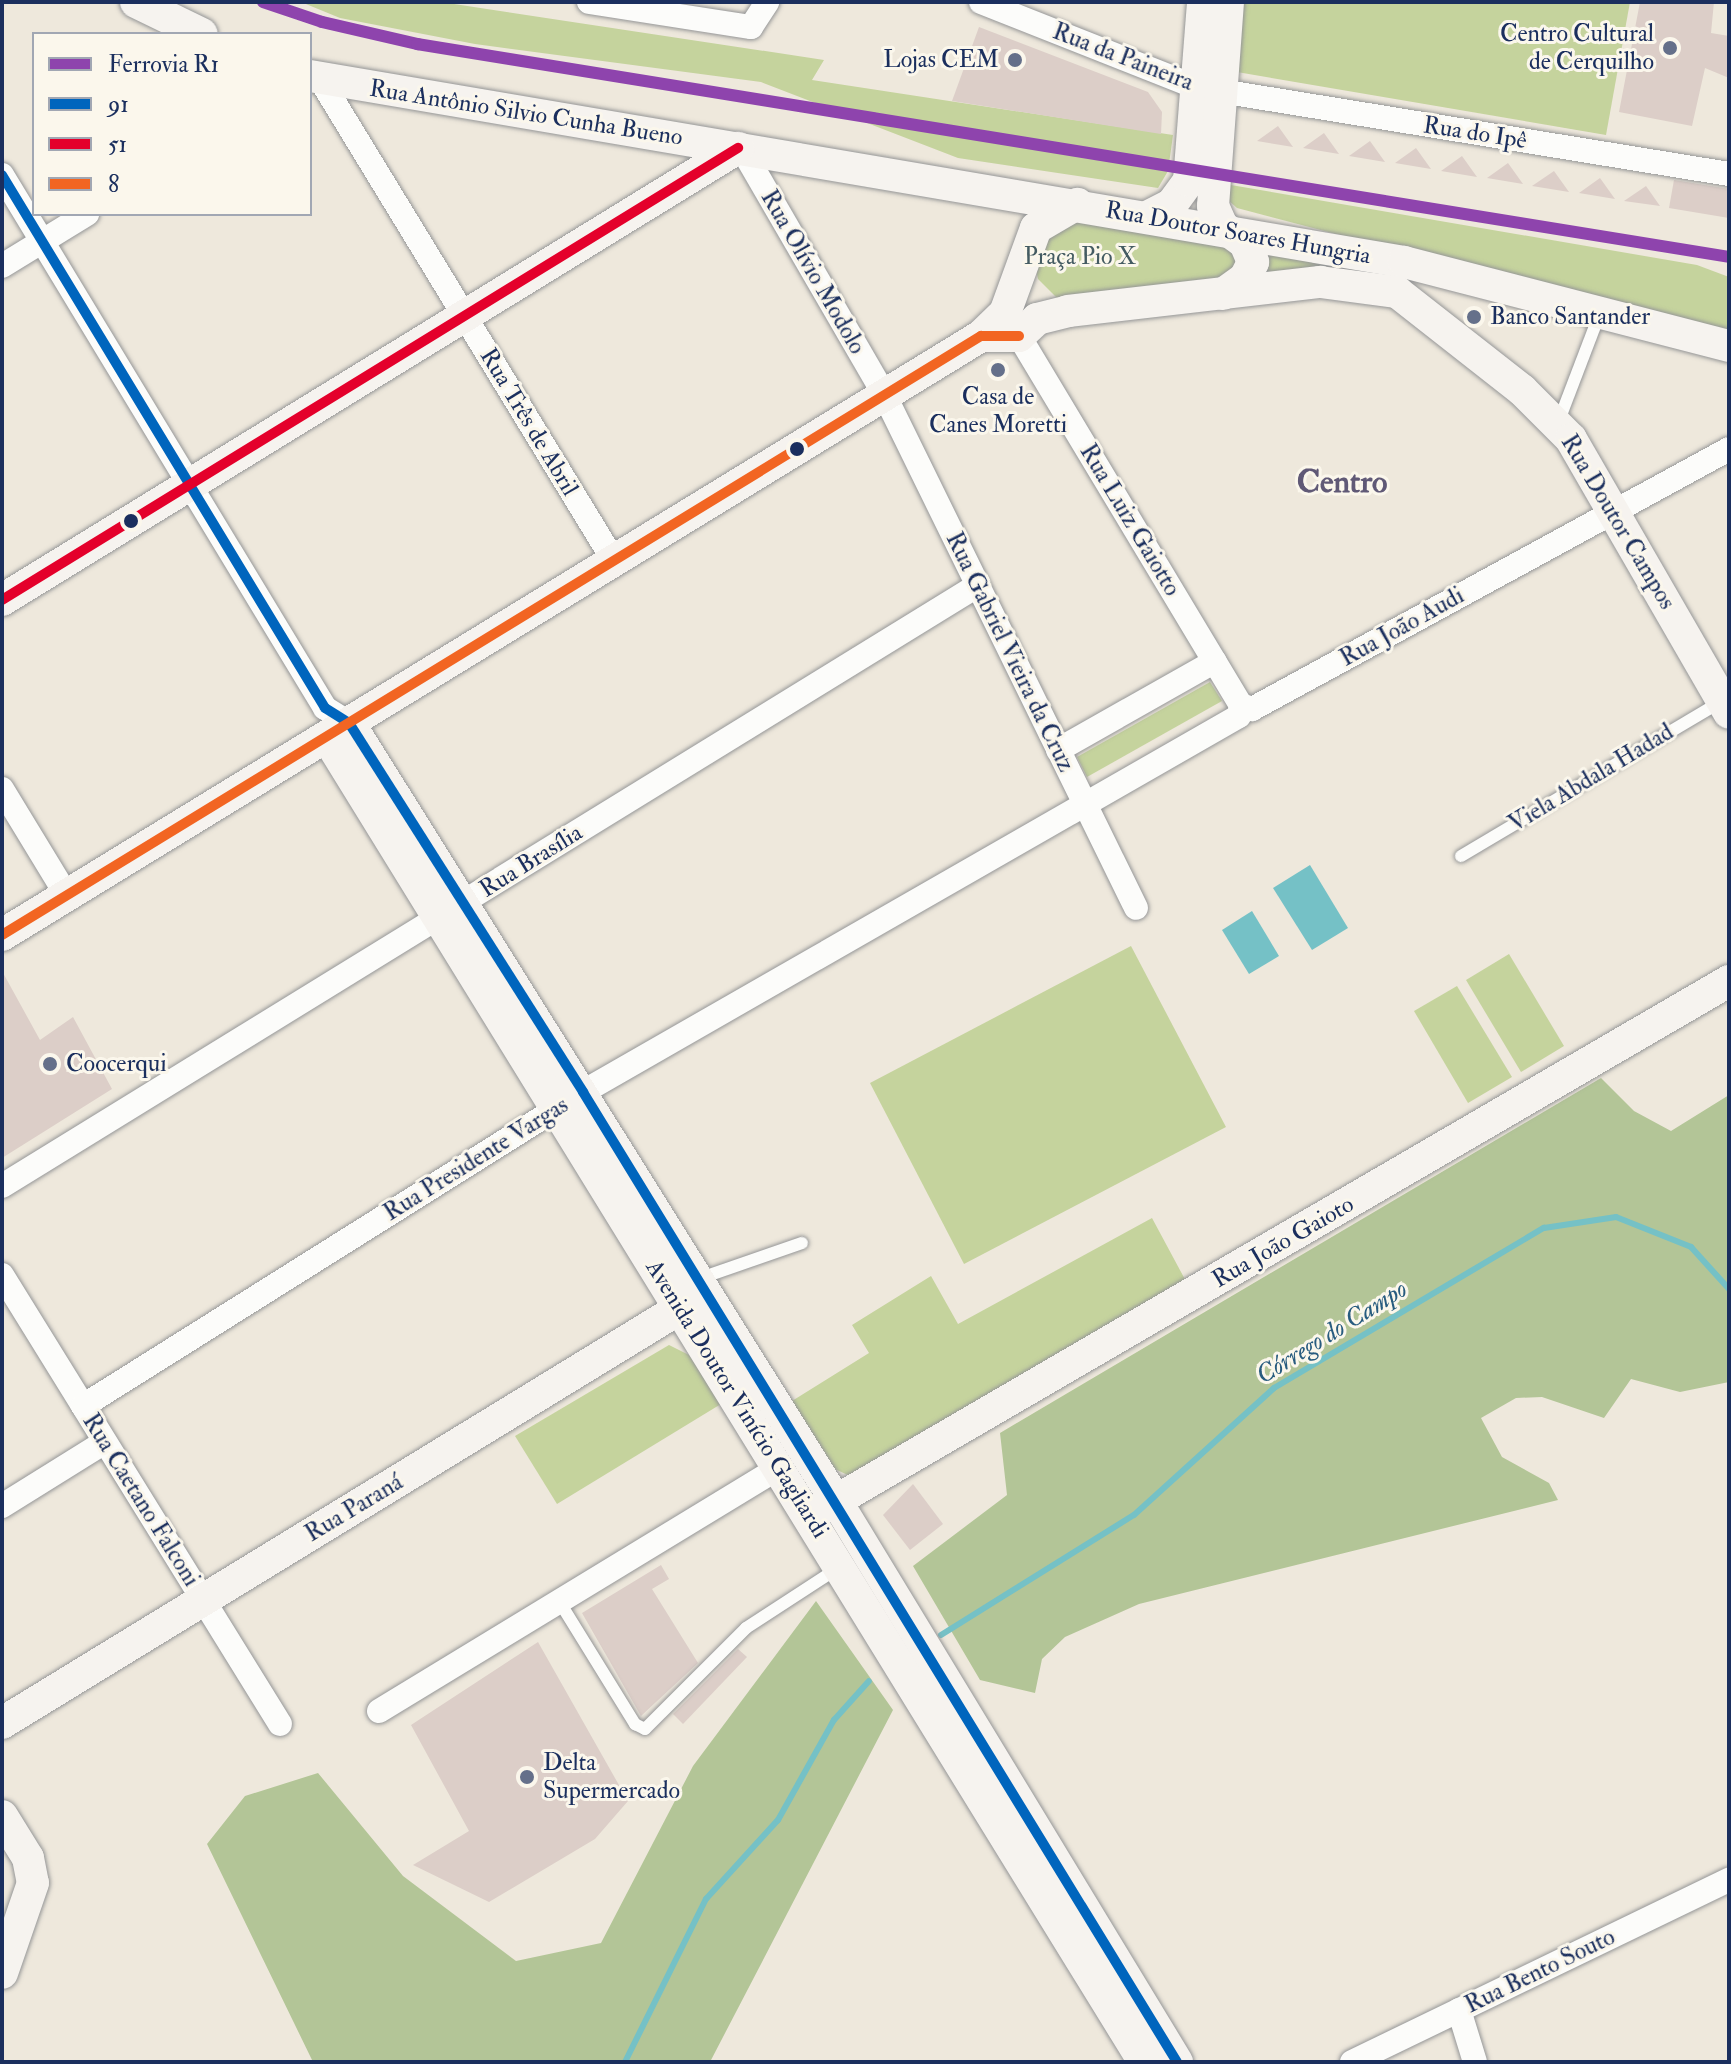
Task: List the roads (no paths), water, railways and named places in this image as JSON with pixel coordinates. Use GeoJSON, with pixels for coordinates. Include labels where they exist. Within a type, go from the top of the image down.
{"type":"FeatureCollection","features":[{"type":"Feature","properties":{"kind":"street"},"geometry":{"type":"LineString","coordinates":[[136,2],[198,32]]}},
{"type":"Feature","properties":{"kind":"street"},"geometry":{"type":"LineString","coordinates":[[589,2],[751,27],[767,2]]}},
{"type":"Feature","properties":{"kind":"street","name":"Rua da Paineira"},"geometry":{"type":"LineString","coordinates":[[981,2],[1209,89]]}},
{"type":"Feature","properties":{"kind":"street"},"geometry":{"type":"LineString","coordinates":[[981,336],[1019,336],[1037,319],[1068,311],[1223,294],[1245,278],[1253,262],[1233,234],[1216,218],[1203,2]]}},
{"type":"Feature","properties":{"kind":"street"},"geometry":{"type":"LineString","coordinates":[[1147,217],[1172,204],[1189,181],[1228,2]]}},
{"type":"Feature","properties":{"kind":"street","name":"Rua Antônio Silvio Cunha Bueno"},"geometry":{"type":"LineString","coordinates":[[313,77],[740,148]]}},
{"type":"Feature","properties":{"kind":"street","name":"Rua Três de Abril"},"geometry":{"type":"LineString","coordinates":[[313,77],[465,316],[614,561]]}},
{"type":"Feature","properties":{"kind":"street","name":"Rua do Ipê"},"geometry":{"type":"LineString","coordinates":[[1209,89],[1729,174]]}},
{"type":"Feature","properties":{"kind":"street"},"geometry":{"type":"LineString","coordinates":[[665,194],[676,168],[672,137]]}},
{"type":"Feature","properties":{"kind":"street"},"geometry":{"type":"LineString","coordinates":[[2,600],[740,148]]}},
{"type":"Feature","properties":{"kind":"street","name":"Rua Doutor Soares Hungria"},"geometry":{"type":"LineString","coordinates":[[740,148],[1404,262],[1601,309],[1729,346]]}},
{"type":"Feature","properties":{"kind":"street","name":"Rua Olívio Modolo"},"geometry":{"type":"LineString","coordinates":[[740,148],[885,396]]}},
{"type":"Feature","properties":{"kind":"street"},"geometry":{"type":"LineString","coordinates":[[2,175],[334,723]]}},
{"type":"Feature","properties":{"kind":"street"},"geometry":{"type":"LineString","coordinates":[[1214,190],[1220,206],[1232,216],[1404,262]]}},
{"type":"Feature","properties":{"kind":"street"},"geometry":{"type":"LineString","coordinates":[[1006,193],[1023,211],[1024,260],[1038,294],[1068,311]]}},
{"type":"Feature","properties":{"kind":"street"},"geometry":{"type":"LineString","coordinates":[[2,935],[334,723],[614,561],[981,336],[1005,313],[1036,228],[1077,204]]}},
{"type":"Feature","properties":{"kind":"street"},"geometry":{"type":"LineString","coordinates":[[2,266],[84,216]]}},
{"type":"Feature","properties":{"kind":"street","name":"Rua Doutor Campos"},"geometry":{"type":"LineString","coordinates":[[1223,294],[1356,283],[1397,292],[1558,423],[1614,509],[1726,707]]}},
{"type":"Feature","properties":{"kind":"street","name":"Rua Luiz Gaiotto"},"geometry":{"type":"LineString","coordinates":[[1019,336],[1241,705]]}},
{"type":"Feature","properties":{"kind":"street","name":"Rua Gabriel Vieira da Cruz"},"geometry":{"type":"LineString","coordinates":[[885,396],[1136,908]]}},
{"type":"Feature","properties":{"kind":"street","name":"Rua João Audi"},"geometry":{"type":"LineString","coordinates":[[1085,804],[1239,716],[1241,705],[1252,709],[1729,449]]}},
{"type":"Feature","properties":{"kind":"street","name":"Rua Brasília"},"geometry":{"type":"LineString","coordinates":[[2,1186],[978,585]]}},
{"type":"Feature","properties":{"kind":"street"},"geometry":{"type":"LineString","coordinates":[[1058,750],[1215,661]]}},
{"type":"Feature","properties":{"kind":"street","name":"Avenida Doutor Vinício Gagliardi"},"geometry":{"type":"LineString","coordinates":[[334,723],[570,1100],[695,1293],[838,1504],[1035,1850],[1144,2062]]}},
{"type":"Feature","properties":{"kind":"street"},"geometry":{"type":"LineString","coordinates":[[2,789],[67,896]]}},
{"type":"Feature","properties":{"kind":"street","name":"Rua Presidente Vargas"},"geometry":{"type":"LineString","coordinates":[[83,1406],[570,1100],[1085,804]]}},
{"type":"Feature","properties":{"kind":"street","name":"Rua João Gaioto"},"geometry":{"type":"LineString","coordinates":[[838,1504],[1729,981]]}},
{"type":"Feature","properties":{"kind":"street","name":"Rua Caetano Falconi"},"geometry":{"type":"LineString","coordinates":[[2,1275],[280,1724]]}},
{"type":"Feature","properties":{"kind":"street","name":"Avenida Doutor Vinício Gagliardi"},"geometry":{"type":"LineString","coordinates":[[695,1293],[780,1467],[841,1566],[1177,2062]]}},
{"type":"Feature","properties":{"kind":"street","name":"Rua Paraná"},"geometry":{"type":"LineString","coordinates":[[2,1723],[695,1293]]}},
{"type":"Feature","properties":{"kind":"street"},"geometry":{"type":"LineString","coordinates":[[2,1506],[105,1442]]}},
{"type":"Feature","properties":{"kind":"street"},"geometry":{"type":"LineString","coordinates":[[379,1711],[790,1461],[814,1465]]}},
{"type":"Feature","properties":{"kind":"street"},"geometry":{"type":"LineString","coordinates":[[803,1505],[827,1509],[838,1504]]}},
{"type":"Feature","properties":{"kind":"street"},"geometry":{"type":"LineString","coordinates":[[2,1816],[33,1870],[4,1960]]}},
{"type":"Feature","properties":{"kind":"street","name":"Rua Bento Souto"},"geometry":{"type":"LineString","coordinates":[[1352,2062],[1729,1880]]}},
{"type":"Feature","properties":{"kind":"street"},"geometry":{"type":"LineString","coordinates":[[1459,2010],[1475,2062]]}},
{"type":"Feature","properties":{"kind":"lane"},"geometry":{"type":"LineString","coordinates":[[1558,423],[1601,309]]}},
{"type":"Feature","properties":{"kind":"lane","name":"Viela Abdala Hadad"},"geometry":{"type":"LineString","coordinates":[[1461,856],[1726,707]]}},
{"type":"Feature","properties":{"kind":"lane"},"geometry":{"type":"LineString","coordinates":[[695,1293],[802,1243]]}},
{"type":"Feature","properties":{"kind":"lane"},"geometry":{"type":"LineString","coordinates":[[559,1601],[637,1727],[645,1729],[746,1628],[841,1566]]}},
{"type":"Feature","properties":{"kind":"water"},"geometry":{"type":"Polygon","coordinates":[[[1310,865],[1348,928],[1312,950],[1273,888],[1310,865]]]}},
{"type":"Feature","properties":{"kind":"water"},"geometry":{"type":"Polygon","coordinates":[[[1252,911],[1279,956],[1249,974],[1222,930],[1252,911]]]}},
{"type":"Feature","properties":{"kind":"waterway","name":"Córrego do Campo"},"geometry":{"type":"LineString","coordinates":[[941,1635],[1134,1515],[1274,1388],[1544,1228],[1616,1217],[1691,1247],[1729,1289]]}},
{"type":"Feature","properties":{"kind":"waterway","name":"Córrego do Campo"},"geometry":{"type":"LineString","coordinates":[[625,2062],[706,1899],[778,1820],[834,1720],[869,1681]]}},
{"type":"Feature","properties":{"kind":"rail line","name":"R1"},"geometry":{"type":"LineString","coordinates":[[263,2],[322,22],[417,44],[1729,257]]}},
{"type":"Feature","properties":{"kind":"place","name":"Centro Cultural de Cerquilho"},"geometry":{"type":"Point","coordinates":[1670,48]}},
{"type":"Feature","properties":{"kind":"place","name":"Lojas CEM"},"geometry":{"type":"Point","coordinates":[1015,60]}},
{"type":"Feature","properties":{"kind":"place","name":"Banco Santander"},"geometry":{"type":"Point","coordinates":[1474,317]}},
{"type":"Feature","properties":{"kind":"place","name":"Casa de Canes Moretti"},"geometry":{"type":"Point","coordinates":[998,370]}},
{"type":"Feature","properties":{"kind":"place","name":"Coocerqui"},"geometry":{"type":"Point","coordinates":[50,1064]}},
{"type":"Feature","properties":{"kind":"place","name":"Delta Supermercado"},"geometry":{"type":"Point","coordinates":[527,1777]}},
{"type":"Feature","properties":{"kind":"district","name":"Centro"},"geometry":{"type":"Point","coordinates":[1342,482]}},
{"type":"Feature","properties":{"kind":"park label","name":"Praça Pio X"},"geometry":{"type":"Point","coordinates":[1080,257]}}]}
